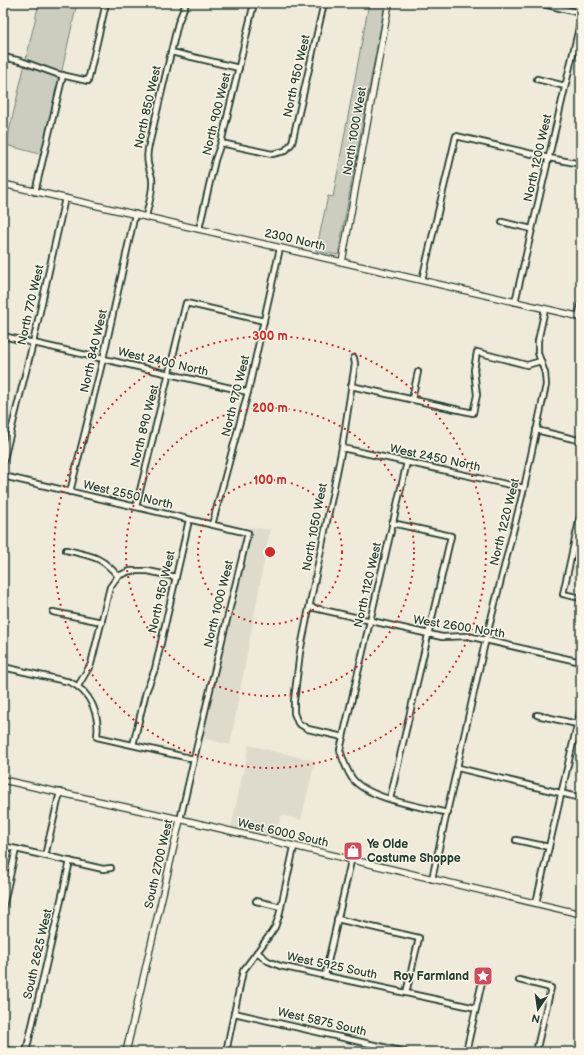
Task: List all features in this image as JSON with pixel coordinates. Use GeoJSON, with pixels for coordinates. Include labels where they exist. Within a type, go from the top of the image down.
{"type":"FeatureCollection","features":[{"type":"Feature","properties":{"kind":"street"},"geometry":{"type":"LineString","coordinates":[[3,57],[21,60],[63,75],[88,80],[106,3]]}},
{"type":"Feature","properties":{"kind":"street","name":"North 850 West"},"geometry":{"type":"LineString","coordinates":[[146,217],[152,189],[152,179],[147,160],[148,149],[178,23],[186,3]]}},
{"type":"Feature","properties":{"kind":"street","name":"North 900 West"},"geometry":{"type":"LineString","coordinates":[[199,229],[254,3]]}},
{"type":"Feature","properties":{"kind":"street","name":"North 950 West"},"geometry":{"type":"LineString","coordinates":[[221,143],[272,154],[285,151],[292,143],[324,3]]}},
{"type":"Feature","properties":{"kind":"street","name":"North 1000 West"},"geometry":{"type":"LineString","coordinates":[[342,262],[389,3]]}},
{"type":"Feature","properties":{"kind":"street"},"geometry":{"type":"LineString","coordinates":[[539,3],[581,13]]}},
{"type":"Feature","properties":{"kind":"street","name":"North 1200 West"},"geometry":{"type":"LineString","coordinates":[[515,302],[581,19]]}},
{"type":"Feature","properties":{"kind":"street"},"geometry":{"type":"LineString","coordinates":[[171,52],[239,68]]}},
{"type":"Feature","properties":{"kind":"street"},"geometry":{"type":"LineString","coordinates":[[35,192],[63,75]]}},
{"type":"Feature","properties":{"kind":"street"},"geometry":{"type":"LineString","coordinates":[[537,79],[565,86]]}},
{"type":"Feature","properties":{"kind":"street"},"geometry":{"type":"LineString","coordinates":[[422,280],[456,136],[548,158],[581,164]]}},
{"type":"Feature","properties":{"kind":"street","name":"2300 North"},"geometry":{"type":"LineString","coordinates":[[3,184],[580,317]]}},
{"type":"Feature","properties":{"kind":"street","name":"North 770 West"},"geometry":{"type":"LineString","coordinates":[[3,463],[33,343],[65,198]]}},
{"type":"Feature","properties":{"kind":"street","name":"North 840 West"},"geometry":{"type":"LineString","coordinates":[[70,492],[103,359],[135,214]]}},
{"type":"Feature","properties":{"kind":"street"},"geometry":{"type":"LineString","coordinates":[[502,222],[532,229]]}},
{"type":"Feature","properties":{"kind":"street","name":"North 970 West"},"geometry":{"type":"LineString","coordinates":[[212,525],[248,392],[280,248]]}},
{"type":"Feature","properties":{"kind":"street","name":"North 890 West"},"geometry":{"type":"LineString","coordinates":[[136,507],[186,303],[264,321]]}},
{"type":"Feature","properties":{"kind":"street"},"geometry":{"type":"LineString","coordinates":[[580,317],[581,305]]}},
{"type":"Feature","properties":{"kind":"street","name":"North 1220 West"},"geometry":{"type":"LineString","coordinates":[[432,879],[486,640],[524,488],[546,385],[545,373],[538,353],[538,341],[545,309]]}},
{"type":"Feature","properties":{"kind":"street","name":"West 2400 North"},"geometry":{"type":"LineString","coordinates":[[3,336],[248,392]]}},
{"type":"Feature","properties":{"kind":"street"},"geometry":{"type":"LineString","coordinates":[[352,386],[473,413],[477,396],[474,370],[477,352],[527,364],[541,361]]}},
{"type":"Feature","properties":{"kind":"street","name":"North 1050 West"},"geometry":{"type":"LineString","coordinates":[[343,737],[308,729],[298,724],[294,713],[294,701],[300,652],[342,448],[355,364],[354,358]]}},
{"type":"Feature","properties":{"kind":"street"},"geometry":{"type":"LineString","coordinates":[[412,399],[418,372]]}},
{"type":"Feature","properties":{"kind":"street"},"geometry":{"type":"LineString","coordinates":[[536,430],[578,440],[581,439]]}},
{"type":"Feature","properties":{"kind":"street","name":"West 2450 North"},"geometry":{"type":"LineString","coordinates":[[342,448],[524,488]]}},
{"type":"Feature","properties":{"kind":"street","name":"North 1120 West"},"geometry":{"type":"LineString","coordinates":[[390,799],[380,797],[364,789],[353,780],[344,765],[340,750],[407,462]]}},
{"type":"Feature","properties":{"kind":"street","name":"West 2550 North"},"geometry":{"type":"LineString","coordinates":[[3,476],[248,533]]}},
{"type":"Feature","properties":{"kind":"street"},"geometry":{"type":"LineString","coordinates":[[581,512],[563,594],[581,598]]}},
{"type":"Feature","properties":{"kind":"street","name":"North 950 West"},"geometry":{"type":"LineString","coordinates":[[133,745],[146,692],[155,669],[189,520]]}},
{"type":"Feature","properties":{"kind":"street"},"geometry":{"type":"LineString","coordinates":[[392,523],[451,536],[390,799],[448,813]]}},
{"type":"Feature","properties":{"kind":"street","name":"North 1000 West"},"geometry":{"type":"LineString","coordinates":[[212,681],[248,533]]}},
{"type":"Feature","properties":{"kind":"street"},"geometry":{"type":"LineString","coordinates":[[66,550],[94,557],[104,562],[118,576]]}},
{"type":"Feature","properties":{"kind":"street"},"geometry":{"type":"LineString","coordinates":[[78,686],[91,664],[110,587],[118,576],[130,571],[148,571],[176,577]]}},
{"type":"Feature","properties":{"kind":"street","name":"West 2600 North"},"geometry":{"type":"LineString","coordinates":[[310,606],[442,637],[468,636],[581,662]]}},
{"type":"Feature","properties":{"kind":"street"},"geometry":{"type":"LineString","coordinates":[[53,612],[102,622]]}},
{"type":"Feature","properties":{"kind":"street"},"geometry":{"type":"LineString","coordinates":[[3,667],[70,682],[78,686],[94,706],[98,727],[97,737],[194,759]]}},
{"type":"Feature","properties":{"kind":"street","name":"South 2700 West"},"geometry":{"type":"LineString","coordinates":[[126,1052],[212,681]]}},
{"type":"Feature","properties":{"kind":"street"},"geometry":{"type":"LineString","coordinates":[[536,903],[581,708]]}},
{"type":"Feature","properties":{"kind":"street"},"geometry":{"type":"LineString","coordinates":[[537,715],[577,724]]}},
{"type":"Feature","properties":{"kind":"street"},"geometry":{"type":"LineString","coordinates":[[458,768],[581,798]]}},
{"type":"Feature","properties":{"kind":"street","name":"West 6000 South"},"geometry":{"type":"LineString","coordinates":[[3,780],[581,914]]}},
{"type":"Feature","properties":{"kind":"street"},"geometry":{"type":"LineString","coordinates":[[45,856],[60,792]]}},
{"type":"Feature","properties":{"kind":"street"},"geometry":{"type":"LineString","coordinates":[[516,840],[549,847]]}},
{"type":"Feature","properties":{"kind":"street"},"geometry":{"type":"LineString","coordinates":[[3,846],[103,869],[111,868]]}},
{"type":"Feature","properties":{"kind":"street"},"geometry":{"type":"LineString","coordinates":[[226,1052],[243,971],[274,926],[281,907],[294,847]]}},
{"type":"Feature","properties":{"kind":"street"},"geometry":{"type":"LineString","coordinates":[[3,907],[16,849]]}},
{"type":"Feature","properties":{"kind":"street","name":"South 2625 West"},"geometry":{"type":"LineString","coordinates":[[26,1052],[70,861]]}},
{"type":"Feature","properties":{"kind":"street"},"geometry":{"type":"LineString","coordinates":[[324,975],[351,861]]}},
{"type":"Feature","properties":{"kind":"street"},"geometry":{"type":"LineString","coordinates":[[256,901],[281,907]]}},
{"type":"Feature","properties":{"kind":"street"},"geometry":{"type":"LineString","coordinates":[[337,919],[419,938],[406,993]]}},
{"type":"Feature","properties":{"kind":"street","name":"West 5925 South"},"geometry":{"type":"LineString","coordinates":[[257,952],[268,961],[280,966],[476,1008]]}},
{"type":"Feature","properties":{"kind":"street"},"geometry":{"type":"LineString","coordinates":[[519,980],[551,988],[536,1052]]}},
{"type":"Feature","properties":{"kind":"street"},"geometry":{"type":"LineString","coordinates":[[466,1052],[482,982]]}},
{"type":"Feature","properties":{"kind":"street","name":"West 5875 South"},"geometry":{"type":"LineString","coordinates":[[234,1013],[405,1052]]}},
{"type":"Feature","properties":{"kind":"street"},"geometry":{"type":"LineString","coordinates":[[3,1049],[17,1052]]}},
{"type":"Feature","properties":{"kind":"shaded area"},"geometry":{"type":"Polygon","coordinates":[[[39,3],[77,3],[43,155],[6,145],[39,3]]]}},
{"type":"Feature","properties":{"kind":"shaded area"},"geometry":{"type":"Polygon","coordinates":[[[369,3],[385,3],[338,255],[316,251],[328,196],[333,197],[369,3]]]}},
{"type":"Feature","properties":{"kind":"shaded area"},"geometry":{"type":"Polygon","coordinates":[[[251,527],[270,530],[230,745],[202,738],[251,527]]]}},
{"type":"Feature","properties":{"kind":"shaded area"},"geometry":{"type":"Polygon","coordinates":[[[249,745],[315,761],[301,820],[281,815],[275,839],[231,828],[249,745]]]}},
{"type":"Feature","properties":{"kind":"place","name":"Ye Olde Costume Shoppe"},"geometry":{"type":"Point","coordinates":[353,851]}},
{"type":"Feature","properties":{"kind":"place","name":"Roy Farmland"},"geometry":{"type":"Point","coordinates":[483,976]}}]}
